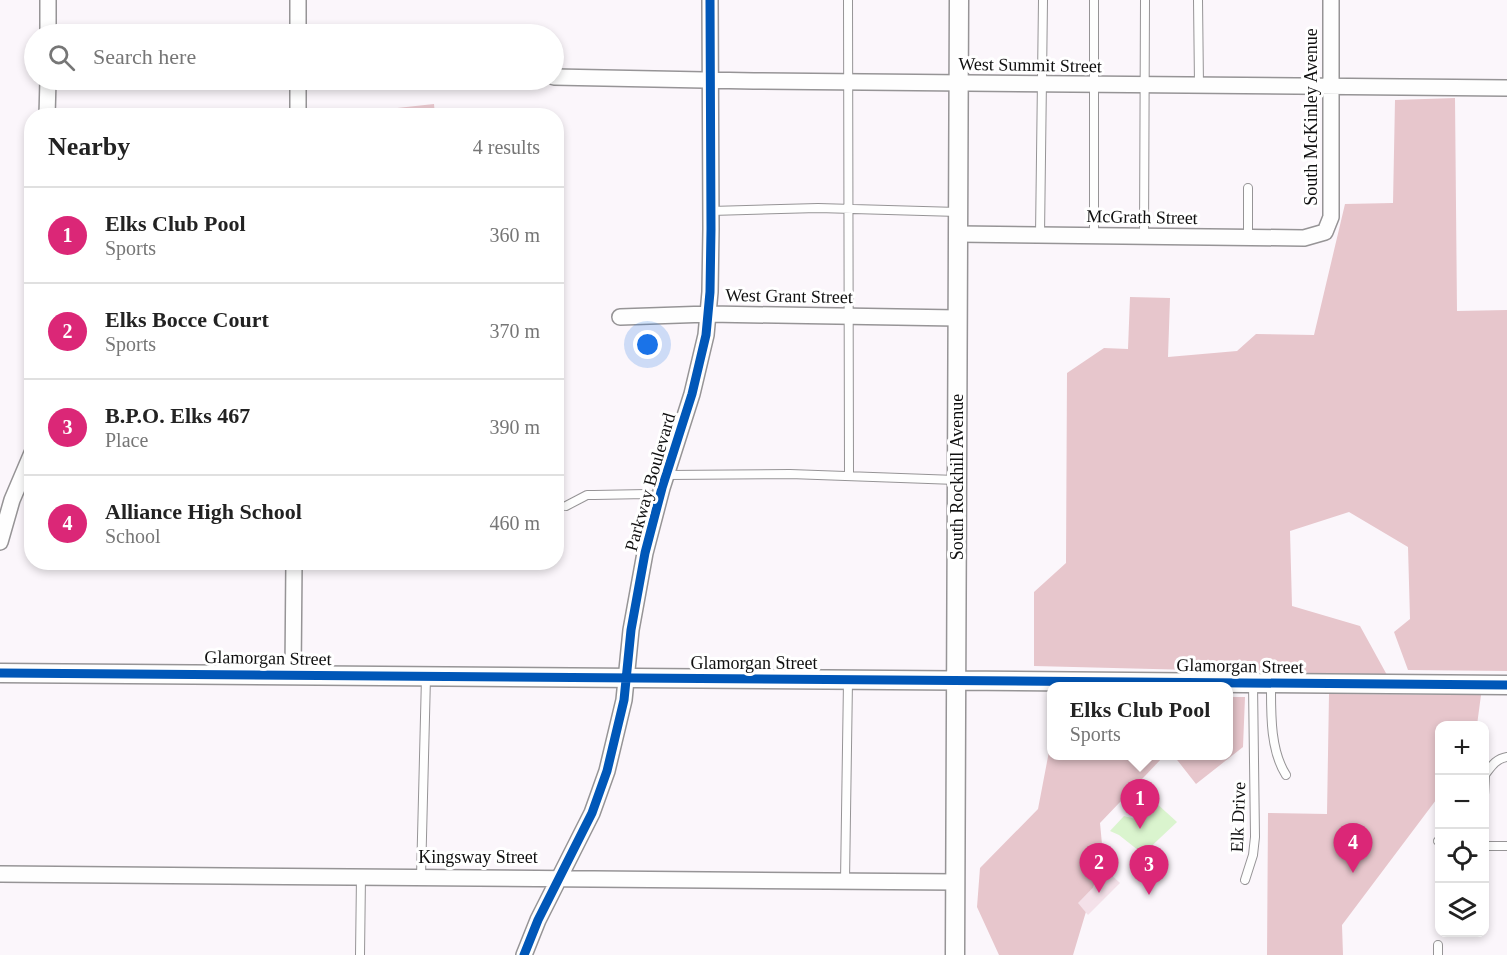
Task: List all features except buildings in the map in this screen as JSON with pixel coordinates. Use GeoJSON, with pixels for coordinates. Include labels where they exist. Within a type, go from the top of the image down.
{"type":"FeatureCollection","features":[{"type":"Feature","properties":{"kind":"street"},"geometry":{"type":"LineString","coordinates":[[48,0],[48,24]]}},
{"type":"Feature","properties":{"kind":"street"},"geometry":{"type":"LineString","coordinates":[[298,0],[298,24]]}},
{"type":"Feature","properties":{"kind":"street","name":"Parkway Boulevard"},"geometry":{"type":"LineString","coordinates":[[524,955],[538,920],[592,813],[608,770],[627,679],[631,630],[645,553],[659,499],[692,394],[709,314],[710,0]]}},
{"type":"Feature","properties":{"kind":"street","name":"South Rockhill Avenue"},"geometry":{"type":"LineString","coordinates":[[955,955],[959,0]]}},
{"type":"Feature","properties":{"kind":"street","name":"South McKinley Avenue"},"geometry":{"type":"LineString","coordinates":[[1325,232],[1331,217],[1331,0]]}},
{"type":"Feature","properties":{"kind":"street","name":"West Summit Street"},"geometry":{"type":"LineString","coordinates":[[564,76],[1145,86],[1507,88]]}},
{"type":"Feature","properties":{"kind":"street"},"geometry":{"type":"LineString","coordinates":[[47,108],[48,90]]}},
{"type":"Feature","properties":{"kind":"street"},"geometry":{"type":"LineString","coordinates":[[298,90],[298,108]]}},
{"type":"Feature","properties":{"kind":"street","name":"McGrath Street"},"geometry":{"type":"LineString","coordinates":[[958,234],[1304,238],[1325,232]]}},
{"type":"Feature","properties":{"kind":"street","name":"West Grant Street"},"geometry":{"type":"LineString","coordinates":[[620,317],[709,314],[957,318]]}},
{"type":"Feature","properties":{"kind":"street"},"geometry":{"type":"LineString","coordinates":[[0,542],[12,500],[24,472]]}},
{"type":"Feature","properties":{"kind":"street"},"geometry":{"type":"LineString","coordinates":[[293,674],[294,570]]}},
{"type":"Feature","properties":{"kind":"street","name":"Glamorgan Street"},"geometry":{"type":"LineString","coordinates":[[0,673],[1154,682]]}},
{"type":"Feature","properties":{"kind":"street","name":"Glamorgan Street"},"geometry":{"type":"LineString","coordinates":[[1233,683],[1507,685]]}},
{"type":"Feature","properties":{"kind":"street","name":"Kingsway Street"},"geometry":{"type":"LineString","coordinates":[[0,874],[956,882]]}},
{"type":"Feature","properties":{"kind":"lane"},"geometry":{"type":"LineString","coordinates":[[848,0],[849,476]]}},
{"type":"Feature","properties":{"kind":"lane"},"geometry":{"type":"LineString","coordinates":[[1040,235],[1043,0]]}},
{"type":"Feature","properties":{"kind":"lane"},"geometry":{"type":"LineString","coordinates":[[1094,0],[1094,236]]}},
{"type":"Feature","properties":{"kind":"lane"},"geometry":{"type":"LineString","coordinates":[[1144,236],[1145,0]]}},
{"type":"Feature","properties":{"kind":"lane"},"geometry":{"type":"LineString","coordinates":[[1198,0],[1198,86]]}},
{"type":"Feature","properties":{"kind":"lane"},"geometry":{"type":"LineString","coordinates":[[1248,188],[1248,238]]}},
{"type":"Feature","properties":{"kind":"lane"},"geometry":{"type":"LineString","coordinates":[[711,211],[849,209],[958,212]]}},
{"type":"Feature","properties":{"kind":"lane"},"geometry":{"type":"LineString","coordinates":[[667,476],[790,474],[956,480]]}},
{"type":"Feature","properties":{"kind":"lane"},"geometry":{"type":"LineString","coordinates":[[566,506],[587,495],[647,494],[659,499]]}},
{"type":"Feature","properties":{"kind":"lane"},"geometry":{"type":"LineString","coordinates":[[421,877],[426,676]]}},
{"type":"Feature","properties":{"kind":"lane"},"geometry":{"type":"LineString","coordinates":[[845,881],[848,680]]}},
{"type":"Feature","properties":{"kind":"lane","name":"Elk Drive"},"geometry":{"type":"LineString","coordinates":[[1245,880],[1253,855],[1255,837],[1252,683]]}},
{"type":"Feature","properties":{"kind":"lane"},"geometry":{"type":"LineString","coordinates":[[1271,683],[1275,743],[1281,767],[1286,775]]}},
{"type":"Feature","properties":{"kind":"lane"},"geometry":{"type":"LineString","coordinates":[[1486,775],[1495,762],[1507,757]]}},
{"type":"Feature","properties":{"kind":"lane"},"geometry":{"type":"LineString","coordinates":[[1489,846],[1507,846]]}},
{"type":"Feature","properties":{"kind":"lane"},"geometry":{"type":"LineString","coordinates":[[360,955],[361,876]]}},
{"type":"Feature","properties":{"kind":"lane"},"geometry":{"type":"LineString","coordinates":[[1438,945],[1438,955]]}},
{"type":"Feature","properties":{"kind":"shaded area"},"geometry":{"type":"Polygon","coordinates":[[[1455,98],[1457,311],[1507,310],[1507,671],[1408,670],[1394,632],[1410,619],[1408,547],[1349,512],[1290,531],[1292,606],[1360,626],[1387,675],[1034,666],[1034,592],[1066,563],[1067,373],[1104,348],[1128,349],[1130,297],[1170,298],[1168,357],[1237,351],[1256,334],[1314,335],[1345,204],[1393,203],[1395,100],[1455,98]]]}},
{"type":"Feature","properties":{"kind":"shaded area"},"geometry":{"type":"Polygon","coordinates":[[[434,104],[434,108],[397,108],[434,104]]]}},
{"type":"Feature","properties":{"kind":"shaded area"},"geometry":{"type":"Polygon","coordinates":[[[1329,694],[1481,695],[1478,721],[1435,721],[1435,801],[1342,925],[1343,955],[1267,955],[1268,813],[1327,814],[1329,694]]]}},
{"type":"Feature","properties":{"kind":"shaded area"},"geometry":{"type":"Polygon","coordinates":[[[1233,697],[1245,697],[1243,747],[1233,755],[1233,697]]]}},
{"type":"Feature","properties":{"kind":"shaded area"},"geometry":{"type":"Polygon","coordinates":[[[1047,760],[1160,760],[1100,823],[1103,855],[1073,955],[999,955],[977,907],[980,868],[1038,809],[1047,760]]]}},
{"type":"Feature","properties":{"kind":"shaded area"},"geometry":{"type":"Polygon","coordinates":[[[1177,760],[1226,760],[1196,784],[1177,760]]]}},
{"type":"Feature","properties":{"kind":"shaded area"},"geometry":{"type":"Polygon","coordinates":[[[1155,802],[1177,822],[1143,854],[1119,835],[1110,831],[1124,816],[1139,820],[1155,802]]]}},
{"type":"Feature","properties":{"kind":"shaded area"},"geometry":{"type":"Polygon","coordinates":[[[1108,872],[1120,883],[1088,915],[1078,903],[1108,872]]]}},
{"type":"Feature","properties":{"kind":"cycle path"},"geometry":{"type":"LineString","coordinates":[[524,955],[538,920],[592,813],[607,771],[624,700],[631,630],[645,553],[662,488],[692,394],[706,335],[710,292],[711,229],[710,0]]}},
{"type":"Feature","properties":{"kind":"cycle path"},"geometry":{"type":"LineString","coordinates":[[0,673],[1130,682]]}},
{"type":"Feature","properties":{"kind":"cycle path"},"geometry":{"type":"LineString","coordinates":[[1233,683],[1507,685]]}},
{"type":"Feature","properties":{"kind":"place","name":"Elks Club Pool"},"geometry":{"type":"Point","coordinates":[1140,829]}},
{"type":"Feature","properties":{"kind":"place","name":"Alliance High School"},"geometry":{"type":"Point","coordinates":[1353,873]}},
{"type":"Feature","properties":{"kind":"place","name":"Elks Bocce Court"},"geometry":{"type":"Point","coordinates":[1099,893]}},
{"type":"Feature","properties":{"kind":"place","name":"B.P.O. Elks 467"},"geometry":{"type":"Point","coordinates":[1149,895]}}]}
